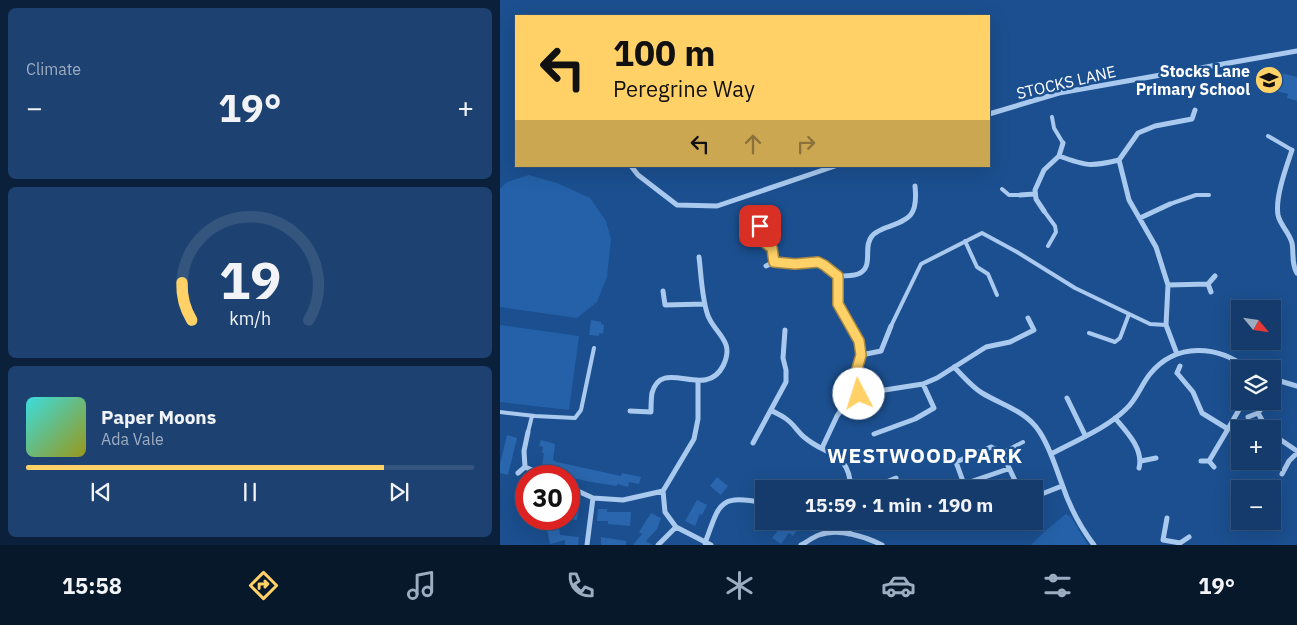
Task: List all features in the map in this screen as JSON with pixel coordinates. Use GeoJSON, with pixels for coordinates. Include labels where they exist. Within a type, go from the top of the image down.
{"type":"FeatureCollection","features":[{"type":"Feature","properties":{"kind":"street","name":"STOCKS LANE"},"geometry":{"type":"LineString","coordinates":[[990,114],[1059,93],[1297,51]]}},
{"type":"Feature","properties":{"kind":"street"},"geometry":{"type":"LineString","coordinates":[[1192,119],[1195,110]]}},
{"type":"Feature","properties":{"kind":"street"},"geometry":{"type":"LineString","coordinates":[[1192,119],[1197,125]]}},
{"type":"Feature","properties":{"kind":"street"},"geometry":{"type":"LineString","coordinates":[[1059,156],[1082,164],[1096,166],[1119,160],[1138,133],[1156,126],[1192,119]]}},
{"type":"Feature","properties":{"kind":"street"},"geometry":{"type":"LineString","coordinates":[[1044,212],[1034,194],[1044,170],[1059,156],[1063,143]]}},
{"type":"Feature","properties":{"kind":"street"},"geometry":{"type":"LineString","coordinates":[[1292,150],[1278,204],[1278,216],[1290,236],[1293,247],[1293,266],[1297,273]]}},
{"type":"Feature","properties":{"kind":"street"},"geometry":{"type":"LineString","coordinates":[[1119,160],[1129,200],[1156,247],[1168,285],[1166,325],[1177,354]]}},
{"type":"Feature","properties":{"kind":"street"},"geometry":{"type":"LineString","coordinates":[[632,167],[638,175],[677,205],[717,206],[832,167]]}},
{"type":"Feature","properties":{"kind":"street"},"geometry":{"type":"LineString","coordinates":[[766,266],[774,262],[795,264],[818,262],[838,276],[858,274],[868,262],[868,244],[872,235],[879,230],[902,222],[911,215],[917,202],[915,186]]}},
{"type":"Feature","properties":{"kind":"street"},"geometry":{"type":"LineString","coordinates":[[1020,196],[1034,194]]}},
{"type":"Feature","properties":{"kind":"street"},"geometry":{"type":"LineString","coordinates":[[1140,218],[1170,204]]}},
{"type":"Feature","properties":{"kind":"street"},"geometry":{"type":"LineString","coordinates":[[772,248],[774,262]]}},
{"type":"Feature","properties":{"kind":"street"},"geometry":{"type":"LineString","coordinates":[[630,411],[650,412],[652,393],[656,385],[663,378],[673,376],[698,381],[710,379],[719,374],[724,364],[727,353],[726,342],[708,318],[699,256]]}},
{"type":"Feature","properties":{"kind":"street"},"geometry":{"type":"LineString","coordinates":[[838,276],[838,304],[859,341],[861,355],[856,372],[859,394]]}},
{"type":"Feature","properties":{"kind":"street"},"geometry":{"type":"LineString","coordinates":[[1168,285],[1208,284],[1215,276]]}},
{"type":"Feature","properties":{"kind":"street"},"geometry":{"type":"LineString","coordinates":[[1208,284],[1211,292]]}},
{"type":"Feature","properties":{"kind":"street"},"geometry":{"type":"LineString","coordinates":[[663,291],[664,305],[706,304]]}},
{"type":"Feature","properties":{"kind":"street"},"geometry":{"type":"LineString","coordinates":[[822,448],[837,416],[846,403],[859,394],[923,384],[937,378],[986,347],[1010,342],[1034,330],[1028,318]]}},
{"type":"Feature","properties":{"kind":"street"},"geometry":{"type":"LineString","coordinates":[[861,355],[881,351],[891,326]]}},
{"type":"Feature","properties":{"kind":"street"},"geometry":{"type":"LineString","coordinates":[[753,443],[786,382],[783,358],[785,330]]}},
{"type":"Feature","properties":{"kind":"street"},"geometry":{"type":"LineString","coordinates":[[1051,454],[1115,418],[1133,402],[1157,366],[1177,354],[1187,350],[1210,350],[1226,355],[1234,360]]}},
{"type":"Feature","properties":{"kind":"street"},"geometry":{"type":"LineString","coordinates":[[1177,373],[1180,366]]}},
{"type":"Feature","properties":{"kind":"street"},"geometry":{"type":"LineString","coordinates":[[954,367],[981,392],[1030,421],[1039,431],[1051,454],[1062,486],[1087,536],[1094,545]]}},
{"type":"Feature","properties":{"kind":"street"},"geometry":{"type":"LineString","coordinates":[[1170,374],[1177,373]]}},
{"type":"Feature","properties":{"kind":"street"},"geometry":{"type":"LineString","coordinates":[[1177,373],[1193,392],[1202,413],[1228,429]]}},
{"type":"Feature","properties":{"kind":"street"},"geometry":{"type":"LineString","coordinates":[[698,381],[698,419],[694,439],[663,491],[665,512],[676,527],[708,544],[717,512],[725,502],[741,499],[755,501]]}},
{"type":"Feature","properties":{"kind":"street"},"geometry":{"type":"LineString","coordinates":[[1281,382],[1297,386]]}},
{"type":"Feature","properties":{"kind":"street"},"geometry":{"type":"LineString","coordinates":[[874,434],[916,419],[934,408],[923,384]]}},
{"type":"Feature","properties":{"kind":"street"},"geometry":{"type":"LineString","coordinates":[[1067,398],[1085,435]]}},
{"type":"Feature","properties":{"kind":"street"},"geometry":{"type":"LineString","coordinates":[[771,410],[786,418],[805,438],[844,463],[850,480]]}},
{"type":"Feature","properties":{"kind":"street"},"geometry":{"type":"LineString","coordinates":[[1209,461],[1239,410]]}},
{"type":"Feature","properties":{"kind":"street"},"geometry":{"type":"LineString","coordinates":[[1248,417],[1260,410]]}},
{"type":"Feature","properties":{"kind":"street"},"geometry":{"type":"LineString","coordinates":[[1258,413],[1262,420]]}},
{"type":"Feature","properties":{"kind":"street"},"geometry":{"type":"LineString","coordinates":[[1115,418],[1130,435],[1141,461],[1139,468]]}},
{"type":"Feature","properties":{"kind":"street"},"geometry":{"type":"LineString","coordinates":[[525,465],[524,451],[528,432]]}},
{"type":"Feature","properties":{"kind":"street"},"geometry":{"type":"LineString","coordinates":[[1281,440],[1297,452],[1289,461],[1282,474]]}},
{"type":"Feature","properties":{"kind":"street"},"geometry":{"type":"LineString","coordinates":[[1008,468],[964,484],[956,462],[991,447],[1002,453],[1014,480]]}},
{"type":"Feature","properties":{"kind":"street"},"geometry":{"type":"LineString","coordinates":[[1141,461],[1156,458]]}},
{"type":"Feature","properties":{"kind":"street"},"geometry":{"type":"LineString","coordinates":[[1201,461],[1209,461],[1214,466]]}},
{"type":"Feature","properties":{"kind":"street"},"geometry":{"type":"LineString","coordinates":[[891,480],[896,478]]}},
{"type":"Feature","properties":{"kind":"street"},"geometry":{"type":"LineString","coordinates":[[1043,493],[1062,486]]}},
{"type":"Feature","properties":{"kind":"street"},"geometry":{"type":"LineString","coordinates":[[580,492],[593,498],[624,500],[663,491]]}},
{"type":"Feature","properties":{"kind":"street"},"geometry":{"type":"LineString","coordinates":[[587,545],[593,498]]}},
{"type":"Feature","properties":{"kind":"street"},"geometry":{"type":"LineString","coordinates":[[1167,518],[1163,540],[1179,544],[1189,536]]}},
{"type":"Feature","properties":{"kind":"street"},"geometry":{"type":"LineString","coordinates":[[658,545],[676,527]]}},
{"type":"Feature","properties":{"kind":"street"},"geometry":{"type":"LineString","coordinates":[[849,530],[849,534]]}},
{"type":"Feature","properties":{"kind":"street"},"geometry":{"type":"LineString","coordinates":[[801,545],[819,535],[835,533],[849,534],[872,540],[882,545]]}},
{"type":"Feature","properties":{"kind":"lane"},"geometry":{"type":"LineString","coordinates":[[1052,117],[1054,128],[1063,143]]}},
{"type":"Feature","properties":{"kind":"lane"},"geometry":{"type":"LineString","coordinates":[[1268,136],[1292,150]]}},
{"type":"Feature","properties":{"kind":"lane"},"geometry":{"type":"LineString","coordinates":[[1002,189],[1009,195],[1020,196]]}},
{"type":"Feature","properties":{"kind":"lane"},"geometry":{"type":"LineString","coordinates":[[1170,204],[1196,195],[1209,195]]}},
{"type":"Feature","properties":{"kind":"lane"},"geometry":{"type":"LineString","coordinates":[[1044,212],[1055,226],[1056,232],[1048,246]]}},
{"type":"Feature","properties":{"kind":"lane"},"geometry":{"type":"LineString","coordinates":[[760,226],[761,239],[772,248]]}},
{"type":"Feature","properties":{"kind":"lane"},"geometry":{"type":"LineString","coordinates":[[891,326],[922,264],[982,233],[1075,288],[1150,324],[1166,325]]}},
{"type":"Feature","properties":{"kind":"lane"},"geometry":{"type":"LineString","coordinates":[[965,242],[977,267],[988,274],[997,295]]}},
{"type":"Feature","properties":{"kind":"lane"},"geometry":{"type":"LineString","coordinates":[[1089,333],[1115,342],[1120,338],[1129,314]]}},
{"type":"Feature","properties":{"kind":"lane"},"geometry":{"type":"LineString","coordinates":[[500,412],[575,418],[581,410],[594,348]]}},
{"type":"Feature","properties":{"kind":"lane"},"geometry":{"type":"LineString","coordinates":[[528,432],[532,416]]}},
{"type":"Feature","properties":{"kind":"lane"},"geometry":{"type":"LineString","coordinates":[[1002,453],[1023,442]]}},
{"type":"Feature","properties":{"kind":"shaded area"},"geometry":{"type":"Polygon","coordinates":[[[529,175],[557,183],[590,198],[606,221],[611,239],[607,277],[597,302],[577,318],[500,307],[500,189],[507,182],[529,175]]]}},
{"type":"Feature","properties":{"kind":"shaded area"},"geometry":{"type":"Polygon","coordinates":[[[500,325],[579,336],[569,410],[500,402],[500,325]]]}},
{"type":"Feature","properties":{"kind":"shaded area"},"geometry":{"type":"Polygon","coordinates":[[[1066,514],[1071,517],[1088,545],[1031,545],[1043,533],[1066,514]]]}},
{"type":"Feature","properties":{"kind":"building"},"geometry":{"type":"Polygon","coordinates":[[[1273,71],[1297,77],[1297,101],[1287,98],[1288,94],[1260,87],[1262,77],[1271,80],[1273,71]]]}},
{"type":"Feature","properties":{"kind":"building"},"geometry":{"type":"Polygon","coordinates":[[[591,320],[601,322],[604,325],[603,334],[599,333],[599,336],[589,335],[591,320]]]}},
{"type":"Feature","properties":{"kind":"building"},"geometry":{"type":"Polygon","coordinates":[[[507,435],[517,438],[508,475],[500,473],[500,464],[507,435]]]}},
{"type":"Feature","properties":{"kind":"building"},"geometry":{"type":"Polygon","coordinates":[[[541,440],[555,444],[553,460],[571,465],[542,465],[544,453],[542,453],[543,447],[539,446],[541,440]]]}},
{"type":"Feature","properties":{"kind":"building"},"geometry":{"type":"Polygon","coordinates":[[[580,467],[621,476],[622,473],[641,477],[639,484],[629,482],[628,487],[580,480],[580,467]]]}},
{"type":"Feature","properties":{"kind":"building"},"geometry":{"type":"Polygon","coordinates":[[[717,477],[728,486],[721,495],[710,486],[717,477]]]}},
{"type":"Feature","properties":{"kind":"building"},"geometry":{"type":"Polygon","coordinates":[[[697,500],[707,505],[702,515],[700,514],[695,526],[685,521],[697,500]]]}},
{"type":"Feature","properties":{"kind":"building"},"geometry":{"type":"Polygon","coordinates":[[[598,509],[607,509],[607,512],[631,512],[630,526],[608,524],[608,521],[597,521],[598,509]]]}},
{"type":"Feature","properties":{"kind":"building"},"geometry":{"type":"Polygon","coordinates":[[[651,513],[661,518],[657,529],[646,541],[653,545],[633,545],[642,534],[639,532],[651,513]]]}},
{"type":"Feature","properties":{"kind":"building"},"geometry":{"type":"Polygon","coordinates":[[[547,530],[559,530],[560,535],[579,537],[578,545],[565,545],[565,540],[550,544],[547,530]]]}},
{"type":"Feature","properties":{"kind":"building"},"geometry":{"type":"Polygon","coordinates":[[[778,530],[797,530],[793,536],[789,533],[781,544],[772,538],[778,530]]]}},
{"type":"Feature","properties":{"kind":"building"},"geometry":{"type":"Polygon","coordinates":[[[601,537],[626,541],[626,545],[601,545],[601,537]]]}},
{"type":"Feature","properties":{"kind":"place","name":"Stocks Lane Primary School"},"geometry":{"type":"Point","coordinates":[1269,80]}},
{"type":"Feature","properties":{"kind":"district","name":"WESTWOOD PARK"},"geometry":{"type":"Point","coordinates":[925,456]}},
{"type":"Feature","properties":{"kind":"route"},"geometry":{"type":"LineString","coordinates":[[760,226],[761,239],[772,248],[774,262],[795,264],[818,262],[838,276],[838,304],[859,341],[861,355],[856,372],[859,394]]}}]}
